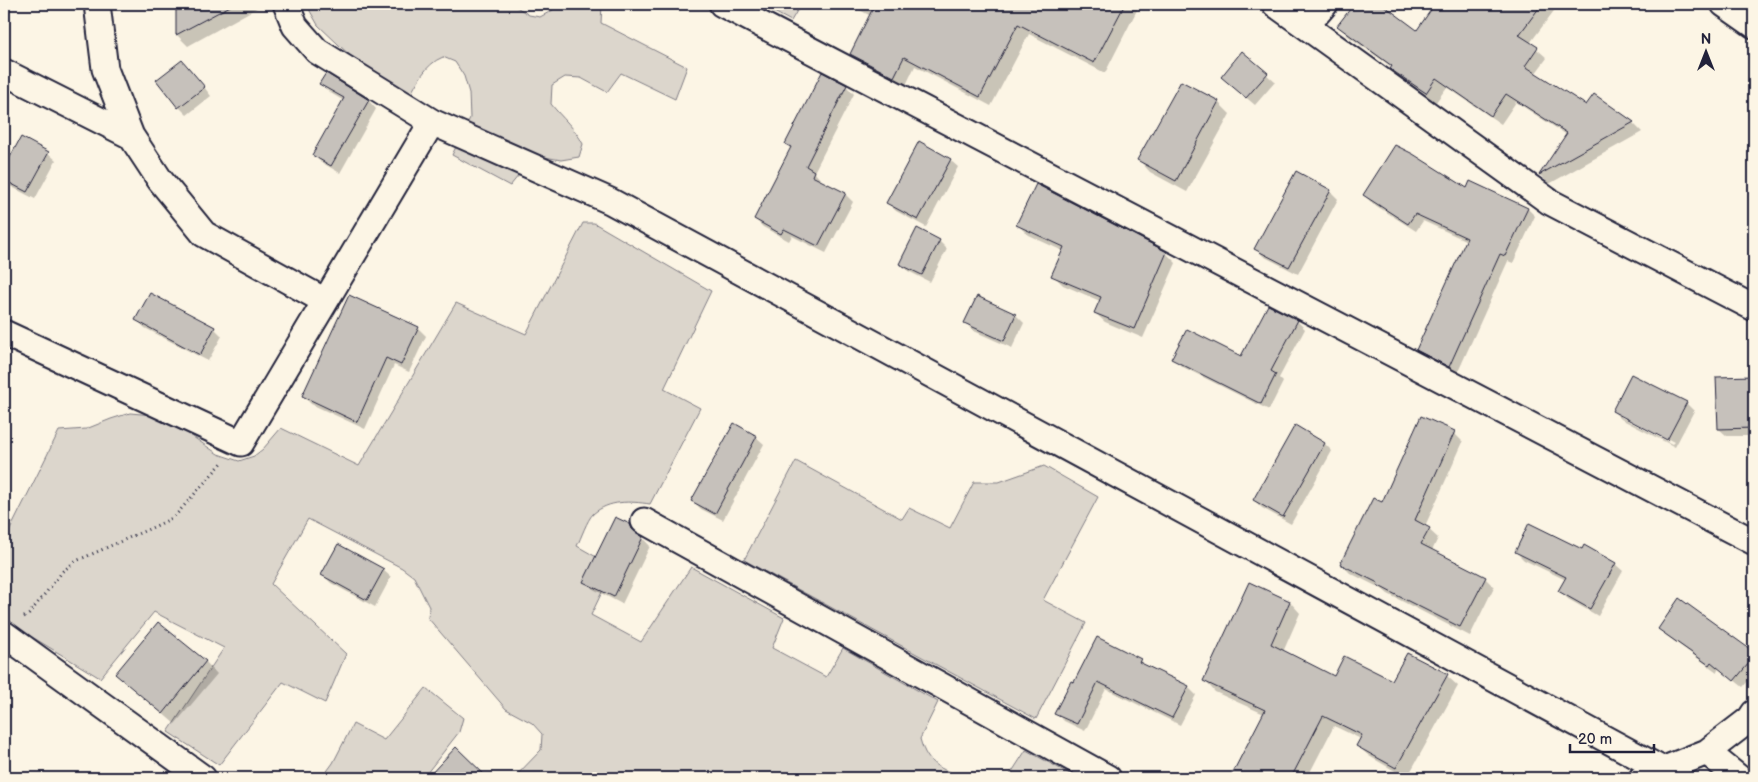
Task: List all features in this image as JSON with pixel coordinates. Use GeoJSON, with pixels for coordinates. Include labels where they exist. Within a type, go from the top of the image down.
{"type":"FeatureCollection","features":[{"type":"Feature","properties":{"kind":"street"},"geometry":{"type":"LineString","coordinates":[[97,4],[105,69],[131,136],[160,180],[204,234],[325,301]]}},
{"type":"Feature","properties":{"kind":"street"},"geometry":{"type":"LineString","coordinates":[[286,4],[295,26],[316,51],[432,122],[618,206],[1653,774],[1707,752],[1750,719],[1754,713]]}},
{"type":"Feature","properties":{"kind":"street"},"geometry":{"type":"LineString","coordinates":[[722,4],[1754,542]]}},
{"type":"Feature","properties":{"kind":"street"},"geometry":{"type":"LineString","coordinates":[[1276,4],[1550,202],[1754,308]]}},
{"type":"Feature","properties":{"kind":"street"},"geometry":{"type":"LineString","coordinates":[[1306,26],[1325,4]]}},
{"type":"Feature","properties":{"kind":"street"},"geometry":{"type":"LineString","coordinates":[[1724,4],[1754,25]]}},
{"type":"Feature","properties":{"kind":"street"},"geometry":{"type":"LineString","coordinates":[[4,72],[131,136]]}},
{"type":"Feature","properties":{"kind":"street"},"geometry":{"type":"LineString","coordinates":[[4,333],[241,443],[432,122]]}},
{"type":"Feature","properties":{"kind":"street"},"geometry":{"type":"LineString","coordinates":[[644,521],[1108,778]]}},
{"type":"Feature","properties":{"kind":"street"},"geometry":{"type":"LineString","coordinates":[[12,627],[203,778]]}},
{"type":"Feature","properties":{"kind":"street"},"geometry":{"type":"LineString","coordinates":[[1707,752],[1738,778]]}},
{"type":"Feature","properties":{"kind":"path"},"geometry":{"type":"LineString","coordinates":[[12,627],[29,614],[63,571],[76,561],[92,552],[174,517],[241,443]]}},
{"type":"Feature","properties":{"kind":"shaded area"},"geometry":{"type":"Polygon","coordinates":[[[309,4],[512,4],[529,15],[540,17],[553,10],[555,4],[602,4],[601,23],[687,67],[675,99],[621,73],[607,92],[581,78],[565,77],[552,85],[551,104],[583,144],[579,157],[561,160],[545,157],[528,164],[510,186],[452,155],[470,118],[469,93],[464,76],[455,62],[443,57],[431,64],[408,99],[399,102],[318,25],[310,11],[309,4]]]}},
{"type":"Feature","properties":{"kind":"shaded area"},"geometry":{"type":"Polygon","coordinates":[[[759,4],[801,4],[791,21],[759,4]]]}},
{"type":"Feature","properties":{"kind":"shaded area"},"geometry":{"type":"Polygon","coordinates":[[[583,223],[594,223],[711,291],[664,389],[700,408],[650,504],[620,503],[599,509],[589,520],[577,546],[614,567],[591,615],[641,642],[691,567],[784,618],[772,648],[826,677],[843,648],[938,702],[920,739],[923,748],[931,761],[936,765],[964,778],[514,778],[541,750],[542,734],[532,723],[506,709],[428,618],[429,607],[414,577],[402,568],[308,519],[271,584],[346,654],[325,703],[283,682],[219,765],[168,732],[224,648],[154,612],[100,678],[4,620],[4,542],[59,431],[86,429],[130,413],[153,415],[171,422],[218,454],[239,461],[254,456],[263,449],[281,428],[359,466],[456,303],[526,334],[583,223]]]}},
{"type":"Feature","properties":{"kind":"shaded area"},"geometry":{"type":"Polygon","coordinates":[[[796,461],[902,519],[909,508],[950,528],[974,482],[999,482],[1044,466],[1098,497],[1043,600],[1086,623],[1036,719],[744,560],[796,461]]]}},
{"type":"Feature","properties":{"kind":"shaded area"},"geometry":{"type":"Polygon","coordinates":[[[426,688],[463,718],[459,732],[423,778],[322,778],[333,763],[353,724],[384,740],[426,688]]]}},
{"type":"Feature","properties":{"kind":"shaded area"},"geometry":{"type":"Polygon","coordinates":[[[1026,750],[1077,778],[1008,778],[1026,750]]]}},
{"type":"Feature","properties":{"kind":"building"},"geometry":{"type":"Polygon","coordinates":[[[176,4],[234,4],[176,35],[176,4]]]}},
{"type":"Feature","properties":{"kind":"building"},"geometry":{"type":"Polygon","coordinates":[[[875,4],[1125,4],[1094,63],[1018,24],[980,97],[904,57],[894,77],[850,54],[875,4]]]}},
{"type":"Feature","properties":{"kind":"building"},"geometry":{"type":"Polygon","coordinates":[[[1354,4],[1382,4],[1417,30],[1435,4],[1542,4],[1519,35],[1538,47],[1525,66],[1586,105],[1594,94],[1634,122],[1539,175],[1567,133],[1506,94],[1491,116],[1436,78],[1426,93],[1390,69],[1392,66],[1337,26],[1354,4]]]}},
{"type":"Feature","properties":{"kind":"building"},"geometry":{"type":"Polygon","coordinates":[[[1242,51],[1268,73],[1246,98],[1221,77],[1242,51]]]}},
{"type":"Feature","properties":{"kind":"building"},"geometry":{"type":"Polygon","coordinates":[[[182,60],[205,87],[178,108],[156,80],[182,60]]]}},
{"type":"Feature","properties":{"kind":"building"},"geometry":{"type":"Polygon","coordinates":[[[822,72],[847,85],[806,166],[814,171],[812,176],[846,193],[818,246],[784,229],[781,234],[754,219],[791,147],[785,144],[822,72]]]}},
{"type":"Feature","properties":{"kind":"building"},"geometry":{"type":"Polygon","coordinates":[[[326,73],[369,100],[331,166],[312,155],[344,98],[319,84],[326,73]]]}},
{"type":"Feature","properties":{"kind":"building"},"geometry":{"type":"Polygon","coordinates":[[[1181,81],[1219,101],[1176,181],[1137,160],[1181,81]]]}},
{"type":"Feature","properties":{"kind":"building"},"geometry":{"type":"Polygon","coordinates":[[[21,137],[49,152],[27,192],[4,180],[4,168],[21,137]]]}},
{"type":"Feature","properties":{"kind":"building"},"geometry":{"type":"Polygon","coordinates":[[[919,141],[951,159],[918,220],[886,203],[919,141]]]}},
{"type":"Feature","properties":{"kind":"building"},"geometry":{"type":"Polygon","coordinates":[[[1395,145],[1413,154],[1467,188],[1470,181],[1528,208],[1505,256],[1500,254],[1449,367],[1416,350],[1467,238],[1415,214],[1408,224],[1363,195],[1395,145]]]}},
{"type":"Feature","properties":{"kind":"building"},"geometry":{"type":"Polygon","coordinates":[[[1296,171],[1331,190],[1289,267],[1254,249],[1296,171]]]}},
{"type":"Feature","properties":{"kind":"building"},"geometry":{"type":"Polygon","coordinates":[[[1036,184],[1167,252],[1134,329],[1094,313],[1101,297],[1051,276],[1064,247],[1016,225],[1036,184]]]}},
{"type":"Feature","properties":{"kind":"building"},"geometry":{"type":"Polygon","coordinates":[[[917,228],[940,240],[922,275],[899,264],[917,228]]]}},
{"type":"Feature","properties":{"kind":"building"},"geometry":{"type":"Polygon","coordinates":[[[150,293],[215,327],[200,355],[135,320],[150,293]]]}},
{"type":"Feature","properties":{"kind":"building"},"geometry":{"type":"Polygon","coordinates":[[[349,295],[419,327],[401,365],[386,358],[357,422],[302,396],[349,295]]]}},
{"type":"Feature","properties":{"kind":"building"},"geometry":{"type":"Polygon","coordinates":[[[977,296],[1016,314],[1004,341],[964,323],[977,296]]]}},
{"type":"Feature","properties":{"kind":"building"},"geometry":{"type":"Polygon","coordinates":[[[1268,305],[1298,320],[1271,371],[1276,374],[1261,404],[1171,359],[1187,329],[1241,356],[1268,305]]]}},
{"type":"Feature","properties":{"kind":"building"},"geometry":{"type":"Polygon","coordinates":[[[1631,374],[1687,402],[1667,440],[1612,411],[1631,374]]]}},
{"type":"Feature","properties":{"kind":"building"},"geometry":{"type":"Polygon","coordinates":[[[1753,376],[1754,428],[1718,429],[1716,377],[1753,376]]]}},
{"type":"Feature","properties":{"kind":"building"},"geometry":{"type":"Polygon","coordinates":[[[1421,416],[1455,431],[1415,520],[1430,528],[1421,544],[1486,577],[1460,627],[1340,564],[1373,498],[1382,502],[1421,416]]]}},
{"type":"Feature","properties":{"kind":"building"},"geometry":{"type":"Polygon","coordinates":[[[734,423],[757,436],[715,514],[691,501],[734,423]]]}},
{"type":"Feature","properties":{"kind":"building"},"geometry":{"type":"Polygon","coordinates":[[[1295,425],[1325,443],[1283,517],[1253,500],[1295,425]]]}},
{"type":"Feature","properties":{"kind":"building"},"geometry":{"type":"Polygon","coordinates":[[[615,517],[630,524],[632,529],[643,537],[614,597],[583,582],[615,517]]]}},
{"type":"Feature","properties":{"kind":"building"},"geometry":{"type":"Polygon","coordinates":[[[1529,523],[1582,549],[1584,545],[1616,563],[1590,609],[1558,591],[1566,577],[1515,552],[1529,523]]]}},
{"type":"Feature","properties":{"kind":"building"},"geometry":{"type":"Polygon","coordinates":[[[338,544],[384,569],[367,600],[321,575],[338,544]]]}},
{"type":"Feature","properties":{"kind":"building"},"geometry":{"type":"Polygon","coordinates":[[[1249,582],[1290,601],[1271,644],[1334,676],[1344,656],[1392,680],[1407,653],[1448,674],[1396,768],[1356,746],[1362,735],[1323,716],[1291,778],[1230,778],[1265,710],[1203,681],[1249,582]]]}},
{"type":"Feature","properties":{"kind":"building"},"geometry":{"type":"Polygon","coordinates":[[[1679,598],[1754,652],[1754,657],[1734,681],[1711,662],[1709,665],[1658,629],[1679,598]]]}},
{"type":"Feature","properties":{"kind":"building"},"geometry":{"type":"Polygon","coordinates":[[[158,622],[206,661],[163,714],[115,674],[158,622]]]}},
{"type":"Feature","properties":{"kind":"building"},"geometry":{"type":"Polygon","coordinates":[[[1097,637],[1141,659],[1139,662],[1189,686],[1172,718],[1098,682],[1077,724],[1054,714],[1071,681],[1074,682],[1097,637]]]}},
{"type":"Feature","properties":{"kind":"building"},"geometry":{"type":"Polygon","coordinates":[[[456,747],[488,778],[427,778],[456,747]]]}}]}
